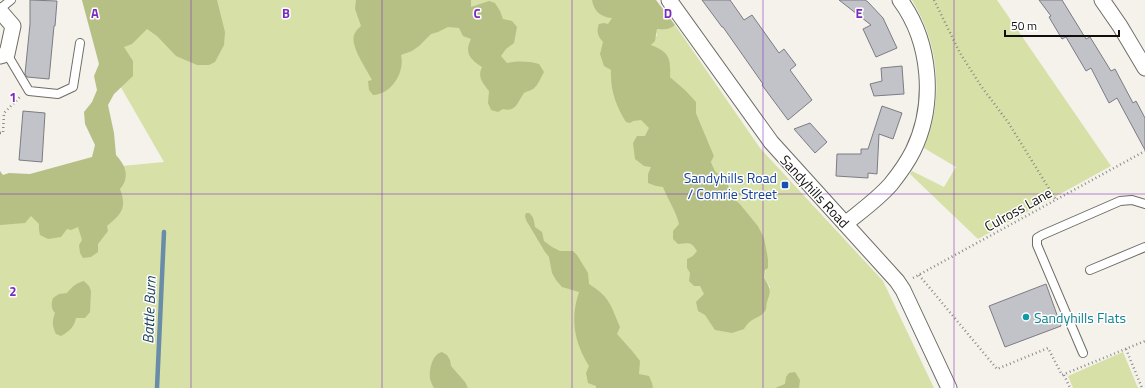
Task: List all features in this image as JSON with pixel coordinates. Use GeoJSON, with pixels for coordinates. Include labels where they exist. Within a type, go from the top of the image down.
{"type":"FeatureCollection","features":[{"type":"Feature","properties":{"kind":"street","name":"Sandyhills Road"},"geometry":{"type":"LineString","coordinates":[[669,0],[771,142],[883,264],[900,285],[949,388]]}},
{"type":"Feature","properties":{"kind":"street"},"geometry":{"type":"LineString","coordinates":[[845,224],[876,198],[893,181],[914,150],[923,125],[927,88],[921,42],[912,20],[900,0]]}},
{"type":"Feature","properties":{"kind":"street"},"geometry":{"type":"LineString","coordinates":[[1102,0],[1143,61]]}},
{"type":"Feature","properties":{"kind":"street"},"geometry":{"type":"LineString","coordinates":[[0,10],[13,26],[4,55]]}},
{"type":"Feature","properties":{"kind":"lane"},"geometry":{"type":"LineString","coordinates":[[0,10],[11,0]]}},
{"type":"Feature","properties":{"kind":"lane"},"geometry":{"type":"LineString","coordinates":[[4,55],[29,91],[58,94],[73,87],[80,43]]}},
{"type":"Feature","properties":{"kind":"lane"},"geometry":{"type":"LineString","coordinates":[[1083,353],[1037,245],[1037,238],[1120,201],[1132,200],[1145,204]]}},
{"type":"Feature","properties":{"kind":"lane"},"geometry":{"type":"LineString","coordinates":[[1090,270],[1145,247]]}},
{"type":"Feature","properties":{"kind":"path"},"geometry":{"type":"LineString","coordinates":[[934,0],[960,53],[981,86],[1008,122],[1056,200]]}},
{"type":"Feature","properties":{"kind":"path"},"geometry":{"type":"LineString","coordinates":[[0,133],[3,133],[4,113],[29,91]]}},
{"type":"Feature","properties":{"kind":"path","name":"Culross Lane"},"geometry":{"type":"LineString","coordinates":[[900,285],[1145,151]]}},
{"type":"Feature","properties":{"kind":"path"},"geometry":{"type":"LineString","coordinates":[[919,275],[997,369],[1048,348],[1062,376],[1145,341]]}},
{"type":"Feature","properties":{"kind":"path"},"geometry":{"type":"LineString","coordinates":[[1126,349],[1142,388]]}},
{"type":"Feature","properties":{"kind":"path"},"geometry":{"type":"LineString","coordinates":[[1064,374],[1070,388]]}},
{"type":"Feature","properties":{"kind":"green space"},"geometry":{"type":"Polygon","coordinates":[[[82,0],[619,0],[764,302],[770,287],[764,278],[768,260],[758,226],[740,204],[732,197],[725,180],[715,171],[711,162],[714,156],[696,113],[695,102],[670,77],[670,70],[651,45],[657,35],[656,29],[662,30],[671,28],[675,25],[760,148],[883,281],[934,388],[0,388],[0,192],[70,171],[164,162],[92,37],[82,0]]]}},
{"type":"Feature","properties":{"kind":"green space"},"geometry":{"type":"Polygon","coordinates":[[[82,0],[217,0],[225,32],[224,45],[215,62],[209,65],[197,65],[176,56],[157,36],[147,29],[132,44],[124,47],[133,61],[133,76],[114,94],[108,105],[114,133],[116,155],[126,172],[125,180],[120,189],[123,206],[120,214],[107,226],[108,231],[98,244],[98,252],[91,257],[83,258],[80,253],[79,245],[82,240],[78,227],[71,230],[67,229],[61,237],[48,239],[40,235],[39,224],[31,216],[25,223],[0,225],[0,171],[3,175],[9,173],[30,174],[92,157],[95,145],[85,124],[84,112],[92,102],[97,90],[94,76],[99,64],[82,0]]]}},
{"type":"Feature","properties":{"kind":"green space"},"geometry":{"type":"Polygon","coordinates":[[[356,0],[471,0],[471,7],[489,1],[495,3],[503,19],[512,21],[517,27],[514,43],[506,49],[501,56],[507,63],[530,62],[539,64],[544,72],[535,88],[524,93],[514,108],[507,110],[503,109],[498,112],[491,110],[488,103],[489,91],[480,77],[482,67],[471,58],[468,52],[471,39],[463,36],[459,28],[448,27],[431,34],[412,51],[401,55],[401,68],[396,81],[386,91],[373,95],[369,90],[368,81],[372,80],[356,50],[354,43],[355,33],[361,26],[355,9],[356,0]]]}},
{"type":"Feature","properties":{"kind":"green space"},"geometry":{"type":"Polygon","coordinates":[[[592,0],[656,0],[675,25],[671,28],[662,30],[657,29],[655,41],[651,45],[662,50],[668,56],[670,77],[696,102],[696,113],[714,156],[711,162],[715,171],[725,180],[732,197],[740,204],[758,226],[764,238],[768,268],[765,270],[764,278],[770,290],[766,309],[763,314],[749,322],[744,329],[732,333],[715,330],[705,315],[698,311],[696,302],[704,294],[700,286],[694,286],[689,281],[690,273],[687,268],[687,259],[693,256],[697,251],[691,244],[678,244],[673,239],[673,231],[679,224],[674,210],[663,187],[648,183],[648,174],[651,167],[644,166],[635,159],[633,143],[637,136],[645,136],[649,128],[641,120],[630,123],[626,122],[619,110],[614,98],[611,70],[604,66],[600,54],[603,42],[598,32],[599,24],[608,24],[612,18],[598,13],[592,0]]]}},
{"type":"Feature","properties":{"kind":"green space"},"geometry":{"type":"Polygon","coordinates":[[[912,0],[997,0],[1111,166],[978,239],[910,174],[912,171],[944,187],[956,167],[924,148],[934,111],[936,73],[928,36],[912,0]]]}},
{"type":"Feature","properties":{"kind":"green space"},"geometry":{"type":"Polygon","coordinates":[[[526,213],[529,213],[534,219],[535,227],[542,232],[544,241],[560,251],[573,251],[577,255],[588,273],[589,284],[601,293],[609,302],[620,327],[617,334],[640,361],[639,374],[649,376],[653,388],[596,388],[596,386],[588,383],[586,373],[589,366],[577,339],[574,321],[576,302],[579,292],[562,287],[556,280],[552,273],[549,257],[526,220],[526,213]]]}},
{"type":"Feature","properties":{"kind":"green space"},"geometry":{"type":"Polygon","coordinates":[[[84,281],[89,286],[91,291],[90,312],[85,318],[76,318],[73,326],[61,336],[56,334],[53,324],[55,313],[52,306],[53,298],[59,294],[67,293],[74,286],[84,281]]]}},
{"type":"Feature","properties":{"kind":"green space"},"geometry":{"type":"Polygon","coordinates":[[[442,352],[447,355],[451,366],[465,382],[468,388],[434,388],[430,379],[430,371],[434,359],[439,353],[442,352]]]}},
{"type":"Feature","properties":{"kind":"green space"},"geometry":{"type":"Polygon","coordinates":[[[1123,352],[1138,388],[1073,388],[1068,376],[1123,352]]]}},
{"type":"Feature","properties":{"kind":"green space"},"geometry":{"type":"Polygon","coordinates":[[[795,372],[800,380],[799,388],[775,388],[785,384],[786,377],[789,373],[795,372]]]}},
{"type":"Feature","properties":{"kind":"building"},"geometry":{"type":"Polygon","coordinates":[[[30,0],[57,1],[49,79],[27,77],[25,74],[30,24],[30,0]]]}},
{"type":"Feature","properties":{"kind":"building"},"geometry":{"type":"Polygon","coordinates":[[[702,0],[730,0],[744,20],[752,15],[779,53],[784,49],[796,65],[790,70],[812,100],[788,120],[762,85],[763,84],[723,27],[702,0]]]}},
{"type":"Feature","properties":{"kind":"building"},"geometry":{"type":"Polygon","coordinates":[[[839,0],[865,0],[868,2],[883,18],[897,48],[876,57],[863,29],[871,25],[839,0]]]}},
{"type":"Feature","properties":{"kind":"building"},"geometry":{"type":"Polygon","coordinates":[[[1039,0],[1062,0],[1086,39],[1090,37],[1111,71],[1115,69],[1133,103],[1136,101],[1145,118],[1145,150],[1117,98],[1109,103],[1091,68],[1086,71],[1066,37],[1062,39],[1049,17],[1051,16],[1039,0]]]}},
{"type":"Feature","properties":{"kind":"building"},"geometry":{"type":"Polygon","coordinates":[[[902,66],[904,94],[874,96],[870,84],[882,81],[881,68],[902,66]]]}},
{"type":"Feature","properties":{"kind":"building"},"geometry":{"type":"Polygon","coordinates":[[[882,106],[902,113],[893,139],[879,134],[877,174],[868,173],[868,178],[836,176],[837,154],[861,154],[861,149],[868,149],[882,106]]]}},
{"type":"Feature","properties":{"kind":"building"},"geometry":{"type":"Polygon","coordinates":[[[23,111],[45,113],[42,162],[19,160],[23,111]]]}},
{"type":"Feature","properties":{"kind":"building"},"geometry":{"type":"Polygon","coordinates":[[[810,123],[827,142],[815,153],[794,129],[810,123]]]}},
{"type":"Feature","properties":{"kind":"building","name":"Sandyhills Flats"},"geometry":{"type":"Polygon","coordinates":[[[1046,284],[1061,326],[1005,347],[989,306],[1046,284]]]}},
{"type":"Feature","properties":{"kind":"waterway","name":"Battle Burn"},"geometry":{"type":"LineString","coordinates":[[157,388],[164,232]]}},
{"type":"Feature","properties":{"kind":"place","name":"Sandyhills Road / Comrie Street"},"geometry":{"type":"Point","coordinates":[785,185]}},
{"type":"Feature","properties":{"kind":"place","name":"Sandyhills Flats"},"geometry":{"type":"Point","coordinates":[1026,317]}}]}
